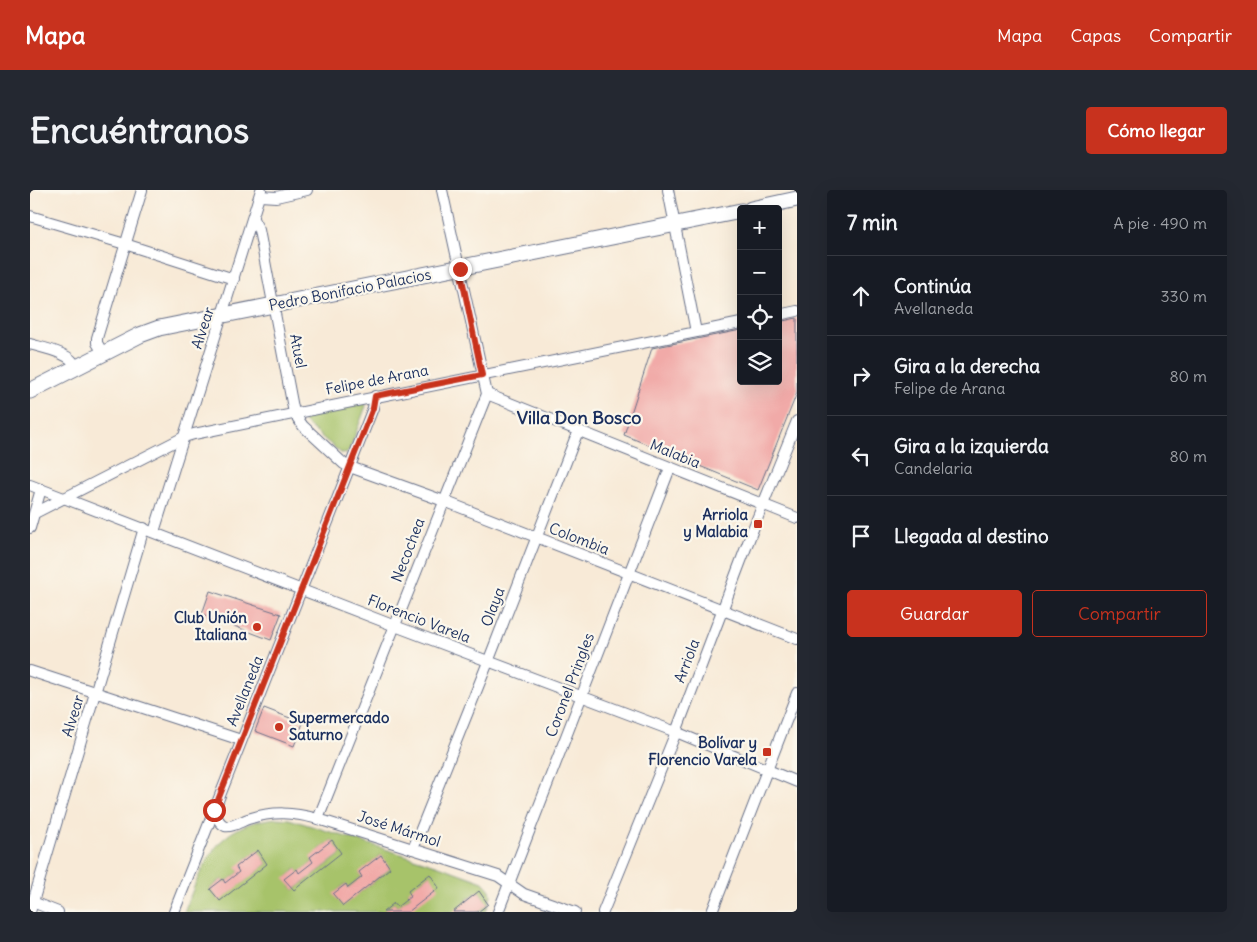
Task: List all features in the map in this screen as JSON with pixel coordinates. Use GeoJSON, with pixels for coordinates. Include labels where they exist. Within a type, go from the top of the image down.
{"type":"FeatureCollection","features":[{"type":"Feature","properties":{"kind":"street"},"geometry":{"type":"LineString","coordinates":[[103,353],[97,343],[97,338],[142,190]]}},
{"type":"Feature","properties":{"kind":"street"},"geometry":{"type":"LineString","coordinates":[[261,193],[276,196],[306,190]]}},
{"type":"Feature","properties":{"kind":"street"},"geometry":{"type":"LineString","coordinates":[[442,190],[487,394]]}},
{"type":"Feature","properties":{"kind":"street"},"geometry":{"type":"LineString","coordinates":[[668,190],[696,332]]}},
{"type":"Feature","properties":{"kind":"street","name":"Alvear"},"geometry":{"type":"LineString","coordinates":[[154,532],[261,193]]}},
{"type":"Feature","properties":{"kind":"street"},"geometry":{"type":"LineString","coordinates":[[769,205],[797,199]]}},
{"type":"Feature","properties":{"kind":"street","name":"Pedro Bonifacio Palacios"},"geometry":{"type":"LineString","coordinates":[[30,391],[103,353],[154,330],[737,212]]}},
{"type":"Feature","properties":{"kind":"street"},"geometry":{"type":"LineString","coordinates":[[30,216],[126,244],[234,279]]}},
{"type":"Feature","properties":{"kind":"street","name":"Atuel"},"geometry":{"type":"LineString","coordinates":[[254,219],[259,230],[294,412],[303,426],[344,464],[350,467]]}},
{"type":"Feature","properties":{"kind":"street"},"geometry":{"type":"LineString","coordinates":[[782,314],[797,311]]}},
{"type":"Feature","properties":{"kind":"street","name":"Felipe de Arana"},"geometry":{"type":"LineString","coordinates":[[34,513],[184,437],[294,412],[737,324]]}},
{"type":"Feature","properties":{"kind":"street"},"geometry":{"type":"LineString","coordinates":[[30,344],[66,356],[75,362],[76,367]]}},
{"type":"Feature","properties":{"kind":"street","name":"Malabia"},"geometry":{"type":"LineString","coordinates":[[487,394],[797,518]]}},
{"type":"Feature","properties":{"kind":"street","name":"Necochea"},"geometry":{"type":"LineString","coordinates":[[318,819],[487,394]]}},
{"type":"Feature","properties":{"kind":"street","name":"Avellaneda"},"geometry":{"type":"LineString","coordinates":[[174,912],[373,408],[375,396]]}},
{"type":"Feature","properties":{"kind":"street","name":"Arriola"},"geometry":{"type":"LineString","coordinates":[[603,912],[676,732],[762,505],[797,421]]}},
{"type":"Feature","properties":{"kind":"street","name":"Olaya"},"geometry":{"type":"LineString","coordinates":[[413,849],[578,430]]}},
{"type":"Feature","properties":{"kind":"street","name":"Colombia"},"geometry":{"type":"LineString","coordinates":[[350,467],[444,501],[797,639]]}},
{"type":"Feature","properties":{"kind":"street","name":"Coronel Pringles"},"geometry":{"type":"LineString","coordinates":[[498,912],[670,468]]}},
{"type":"Feature","properties":{"kind":"street","name":"Florencio Varela"},"geometry":{"type":"LineString","coordinates":[[30,485],[488,662],[676,732],[797,782]]}},
{"type":"Feature","properties":{"kind":"street"},"geometry":{"type":"LineString","coordinates":[[30,528],[41,489]]}},
{"type":"Feature","properties":{"kind":"street","name":"Alvear"},"geometry":{"type":"LineString","coordinates":[[31,905],[144,528]]}},
{"type":"Feature","properties":{"kind":"street"},"geometry":{"type":"LineString","coordinates":[[30,671],[241,740]]}},
{"type":"Feature","properties":{"kind":"street"},"geometry":{"type":"LineString","coordinates":[[712,912],[797,693]]}},
{"type":"Feature","properties":{"kind":"street","name":"José Mármol"},"geometry":{"type":"LineString","coordinates":[[214,810],[220,822],[228,826],[273,813],[294,813],[318,819],[498,876],[524,894],[576,912]]}},
{"type":"Feature","properties":{"kind":"street"},"geometry":{"type":"LineString","coordinates":[[31,905],[58,912]]}},
{"type":"Feature","properties":{"kind":"green space"},"geometry":{"type":"Polygon","coordinates":[[[365,403],[366,406],[349,451],[346,454],[341,453],[305,423],[303,419],[306,416],[365,403]]]}},
{"type":"Feature","properties":{"kind":"green space"},"geometry":{"type":"Polygon","coordinates":[[[277,818],[289,819],[436,865],[483,882],[490,890],[491,895],[486,912],[478,912],[488,904],[479,891],[466,900],[470,905],[465,909],[462,905],[457,909],[459,912],[408,912],[430,874],[417,884],[420,888],[408,891],[411,896],[397,907],[394,903],[383,912],[184,912],[198,877],[215,848],[239,828],[277,818]],[[332,840],[319,850],[323,854],[311,857],[313,862],[299,873],[296,869],[285,879],[294,890],[341,854],[332,840]],[[258,850],[245,860],[248,864],[237,867],[239,872],[225,883],[222,879],[210,889],[220,900],[267,864],[258,850]],[[381,855],[369,865],[372,869],[360,872],[362,877],[348,888],[345,884],[334,894],[343,905],[390,869],[381,855]]]}},
{"type":"Feature","properties":{"kind":"building"},"geometry":{"type":"Polygon","coordinates":[[[797,318],[797,393],[758,490],[624,435],[652,348],[737,331],[737,385],[782,385],[782,321],[797,318]]]}},
{"type":"Feature","properties":{"kind":"building","name":"Club Unión Italiana"},"geometry":{"type":"Polygon","coordinates":[[[210,591],[281,614],[271,640],[202,614],[210,591]]]}},
{"type":"Feature","properties":{"kind":"building","name":"Supermercado Saturno"},"geometry":{"type":"Polygon","coordinates":[[[264,708],[303,723],[294,746],[255,731],[264,708]]]}},
{"type":"Feature","properties":{"kind":"building"},"geometry":{"type":"Polygon","coordinates":[[[332,840],[341,853],[294,890],[284,879],[297,869],[299,873],[313,862],[310,857],[332,840]]]}},
{"type":"Feature","properties":{"kind":"building"},"geometry":{"type":"Polygon","coordinates":[[[258,850],[267,864],[220,901],[210,889],[223,879],[225,883],[239,872],[236,867],[258,850]]]}},
{"type":"Feature","properties":{"kind":"building"},"geometry":{"type":"Polygon","coordinates":[[[381,855],[390,868],[343,906],[333,894],[346,884],[348,888],[362,877],[359,872],[381,855]]]}},
{"type":"Feature","properties":{"kind":"building"},"geometry":{"type":"Polygon","coordinates":[[[430,874],[439,888],[408,912],[383,912],[394,903],[397,907],[411,896],[408,891],[430,874]]]}},
{"type":"Feature","properties":{"kind":"building"},"geometry":{"type":"Polygon","coordinates":[[[479,891],[488,904],[478,912],[453,912],[479,891]]]}},
{"type":"Feature","properties":{"kind":"place","name":"Arriola y Malabia"},"geometry":{"type":"Point","coordinates":[758,524]}},
{"type":"Feature","properties":{"kind":"place","name":"Club Unión Italiana"},"geometry":{"type":"Point","coordinates":[257,627]}},
{"type":"Feature","properties":{"kind":"place","name":"Supermercado Saturno"},"geometry":{"type":"Point","coordinates":[279,727]}},
{"type":"Feature","properties":{"kind":"place","name":"Bolívar y Florencio Varela"},"geometry":{"type":"Point","coordinates":[767,752]}},
{"type":"Feature","properties":{"kind":"district","name":"Villa Don Bosco"},"geometry":{"type":"Point","coordinates":[579,418]}},
{"type":"Feature","properties":{"kind":"route"},"geometry":{"type":"LineString","coordinates":[[214,810],[373,408],[375,396],[482,375],[460,269]]}}]}
